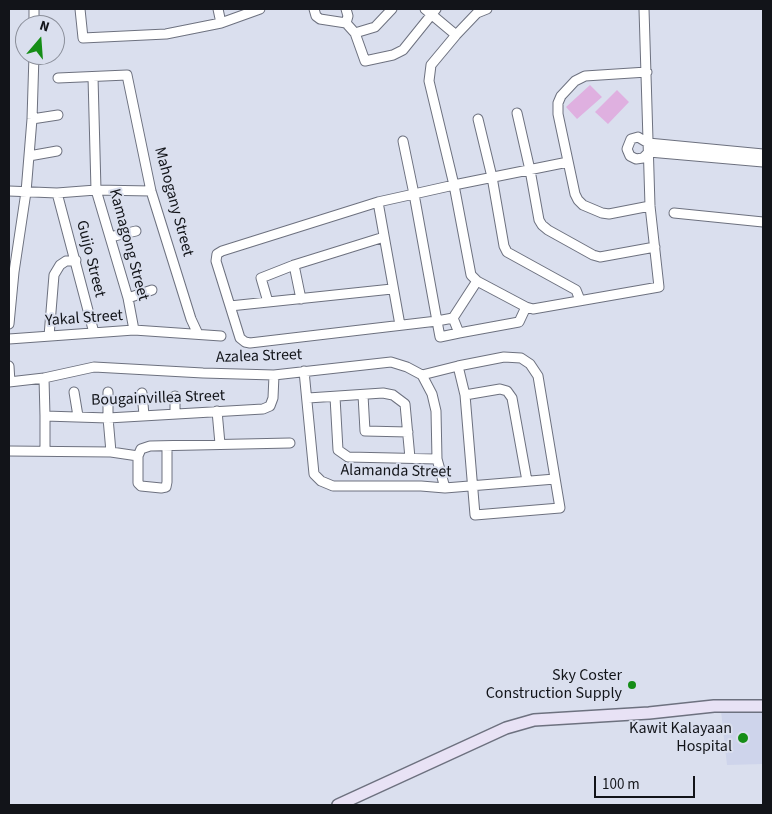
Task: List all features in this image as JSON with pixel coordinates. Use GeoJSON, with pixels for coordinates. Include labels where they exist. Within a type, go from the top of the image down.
{"type":"FeatureCollection","features":[{"type":"Feature","properties":{"kind":"main road"},"geometry":{"type":"LineString","coordinates":[[338,805],[506,728],[534,720],[649,713],[714,706],[763,706]]}},
{"type":"Feature","properties":{"kind":"street"},"geometry":{"type":"LineString","coordinates":[[80,9],[83,38],[166,34],[221,23],[260,9]]}},
{"type":"Feature","properties":{"kind":"street"},"geometry":{"type":"LineString","coordinates":[[218,9],[221,23]]}},
{"type":"Feature","properties":{"kind":"street"},"geometry":{"type":"LineString","coordinates":[[314,9],[316,16],[320,19],[346,23],[355,33],[365,61],[393,55],[403,50],[431,10],[456,35]]}},
{"type":"Feature","properties":{"kind":"street"},"geometry":{"type":"LineString","coordinates":[[346,9],[348,16],[346,23]]}},
{"type":"Feature","properties":{"kind":"street"},"geometry":{"type":"LineString","coordinates":[[355,33],[375,27],[392,9]]}},
{"type":"Feature","properties":{"kind":"street"},"geometry":{"type":"LineString","coordinates":[[488,9],[477,13],[431,65],[430,81],[454,184],[471,275],[477,281],[526,307],[533,308],[658,287],[650,206],[644,9]]}},
{"type":"Feature","properties":{"kind":"street"},"geometry":{"type":"LineString","coordinates":[[9,324],[12,271],[26,192],[32,120],[34,65]]}},
{"type":"Feature","properties":{"kind":"street"},"geometry":{"type":"LineString","coordinates":[[647,72],[585,76],[575,81],[561,96],[558,103],[558,114],[575,194],[578,200],[583,205],[602,213],[610,214],[650,206]]}},
{"type":"Feature","properties":{"kind":"street","name":"Mahogany Street"},"geometry":{"type":"LineString","coordinates":[[93,77],[127,75],[151,191],[191,319],[198,334]]}},
{"type":"Feature","properties":{"kind":"street"},"geometry":{"type":"LineString","coordinates":[[58,78],[93,77]]}},
{"type":"Feature","properties":{"kind":"street","name":"Kamagong Street"},"geometry":{"type":"LineString","coordinates":[[93,77],[96,190],[128,298],[134,330]]}},
{"type":"Feature","properties":{"kind":"street"},"geometry":{"type":"LineString","coordinates":[[517,113],[539,220],[548,230],[600,257],[655,247]]}},
{"type":"Feature","properties":{"kind":"street"},"geometry":{"type":"LineString","coordinates":[[32,120],[58,115]]}},
{"type":"Feature","properties":{"kind":"street"},"geometry":{"type":"LineString","coordinates":[[478,119],[492,177],[504,246],[507,252],[576,290],[580,300]]}},
{"type":"Feature","properties":{"kind":"street"},"geometry":{"type":"LineString","coordinates":[[403,141],[440,337],[519,322],[526,307]]}},
{"type":"Feature","properties":{"kind":"street"},"geometry":{"type":"LineString","coordinates":[[648,148],[763,154]]}},
{"type":"Feature","properties":{"kind":"street"},"geometry":{"type":"LineString","coordinates":[[648,148],[763,162]]}},
{"type":"Feature","properties":{"kind":"street"},"geometry":{"type":"LineString","coordinates":[[29,156],[57,151]]}},
{"type":"Feature","properties":{"kind":"street"},"geometry":{"type":"LineString","coordinates":[[477,281],[453,318],[250,343],[240,338],[216,260],[217,254],[222,251],[378,202],[454,184],[568,162]]}},
{"type":"Feature","properties":{"kind":"street"},"geometry":{"type":"LineString","coordinates":[[9,191],[57,193],[96,190],[151,191]]}},
{"type":"Feature","properties":{"kind":"street","name":"Guijo Street"},"geometry":{"type":"LineString","coordinates":[[57,193],[94,333]]}},
{"type":"Feature","properties":{"kind":"street"},"geometry":{"type":"LineString","coordinates":[[378,202],[392,289],[400,325]]}},
{"type":"Feature","properties":{"kind":"street"},"geometry":{"type":"LineString","coordinates":[[674,213],[763,222]]}},
{"type":"Feature","properties":{"kind":"street"},"geometry":{"type":"LineString","coordinates":[[110,237],[136,231]]}},
{"type":"Feature","properties":{"kind":"street"},"geometry":{"type":"LineString","coordinates":[[268,302],[261,278],[294,265],[384,237]]}},
{"type":"Feature","properties":{"kind":"street"},"geometry":{"type":"LineString","coordinates":[[50,336],[54,275],[60,264],[76,260]]}},
{"type":"Feature","properties":{"kind":"street"},"geometry":{"type":"LineString","coordinates":[[294,265],[301,298]]}},
{"type":"Feature","properties":{"kind":"street"},"geometry":{"type":"LineString","coordinates":[[230,306],[392,289]]}},
{"type":"Feature","properties":{"kind":"street"},"geometry":{"type":"LineString","coordinates":[[128,298],[152,290]]}},
{"type":"Feature","properties":{"kind":"street"},"geometry":{"type":"LineString","coordinates":[[453,318],[459,333]]}},
{"type":"Feature","properties":{"kind":"street","name":"Yakal Street"},"geometry":{"type":"LineString","coordinates":[[9,339],[134,330],[221,336]]}},
{"type":"Feature","properties":{"kind":"street"},"geometry":{"type":"LineString","coordinates":[[445,488],[437,459],[436,411],[432,394],[422,375],[458,366],[504,357],[521,358],[530,364],[538,376],[560,508],[475,515],[465,395],[458,366]]}},
{"type":"Feature","properties":{"kind":"street","name":"Azalea Street"},"geometry":{"type":"LineString","coordinates":[[9,382],[44,378],[94,367],[274,375],[391,362],[407,367],[422,375]]}},
{"type":"Feature","properties":{"kind":"street"},"geometry":{"type":"LineString","coordinates":[[9,366],[9,382]]}},
{"type":"Feature","properties":{"kind":"street","name":"Alamanda Street"},"geometry":{"type":"LineString","coordinates":[[304,371],[314,474],[321,481],[333,486],[421,486],[445,488],[555,479]]}},
{"type":"Feature","properties":{"kind":"street","name":"Bougainvillea Street"},"geometry":{"type":"LineString","coordinates":[[46,416],[108,418],[263,409],[270,406],[273,398],[274,375]]}},
{"type":"Feature","properties":{"kind":"street"},"geometry":{"type":"LineString","coordinates":[[44,378],[45,451]]}},
{"type":"Feature","properties":{"kind":"street"},"geometry":{"type":"LineString","coordinates":[[465,395],[500,389],[507,391],[512,398],[526,481]]}},
{"type":"Feature","properties":{"kind":"street"},"geometry":{"type":"LineString","coordinates":[[74,392],[78,416]]}},
{"type":"Feature","properties":{"kind":"street"},"geometry":{"type":"LineString","coordinates":[[108,392],[108,418],[112,452]]}},
{"type":"Feature","properties":{"kind":"street"},"geometry":{"type":"LineString","coordinates":[[308,398],[383,392],[393,395],[405,404],[410,458]]}},
{"type":"Feature","properties":{"kind":"street"},"geometry":{"type":"LineString","coordinates":[[142,393],[144,415]]}},
{"type":"Feature","properties":{"kind":"street"},"geometry":{"type":"LineString","coordinates":[[363,395],[365,431],[408,432]]}},
{"type":"Feature","properties":{"kind":"street"},"geometry":{"type":"LineString","coordinates":[[175,396],[175,414]]}},
{"type":"Feature","properties":{"kind":"street"},"geometry":{"type":"LineString","coordinates":[[335,397],[338,450],[348,458],[437,459]]}},
{"type":"Feature","properties":{"kind":"street"},"geometry":{"type":"LineString","coordinates":[[217,411],[220,444]]}},
{"type":"Feature","properties":{"kind":"street"},"geometry":{"type":"LineString","coordinates":[[167,446],[166,487],[141,486],[138,482],[138,456],[141,449],[150,446],[290,443]]}},
{"type":"Feature","properties":{"kind":"street"},"geometry":{"type":"LineString","coordinates":[[9,451],[112,452],[138,456]]}},
{"type":"Feature","properties":{"kind":"shaded area"},"geometry":{"type":"Polygon","coordinates":[[[590,85],[602,97],[577,119],[566,107],[590,85]]]}},
{"type":"Feature","properties":{"kind":"shaded area"},"geometry":{"type":"Polygon","coordinates":[[[617,90],[629,102],[608,124],[595,112],[617,90]]]}},
{"type":"Feature","properties":{"kind":"shaded area","name":"Kawit Kalayaan Hospital"},"geometry":{"type":"Polygon","coordinates":[[[721,711],[763,712],[763,764],[727,765],[721,711]]]}},
{"type":"Feature","properties":{"kind":"place","name":"Sky Coster Construction Supply"},"geometry":{"type":"Point","coordinates":[632,685]}},
{"type":"Feature","properties":{"kind":"place","name":"Kawit Kalayaan Hospital"},"geometry":{"type":"Point","coordinates":[743,738]}}]}
